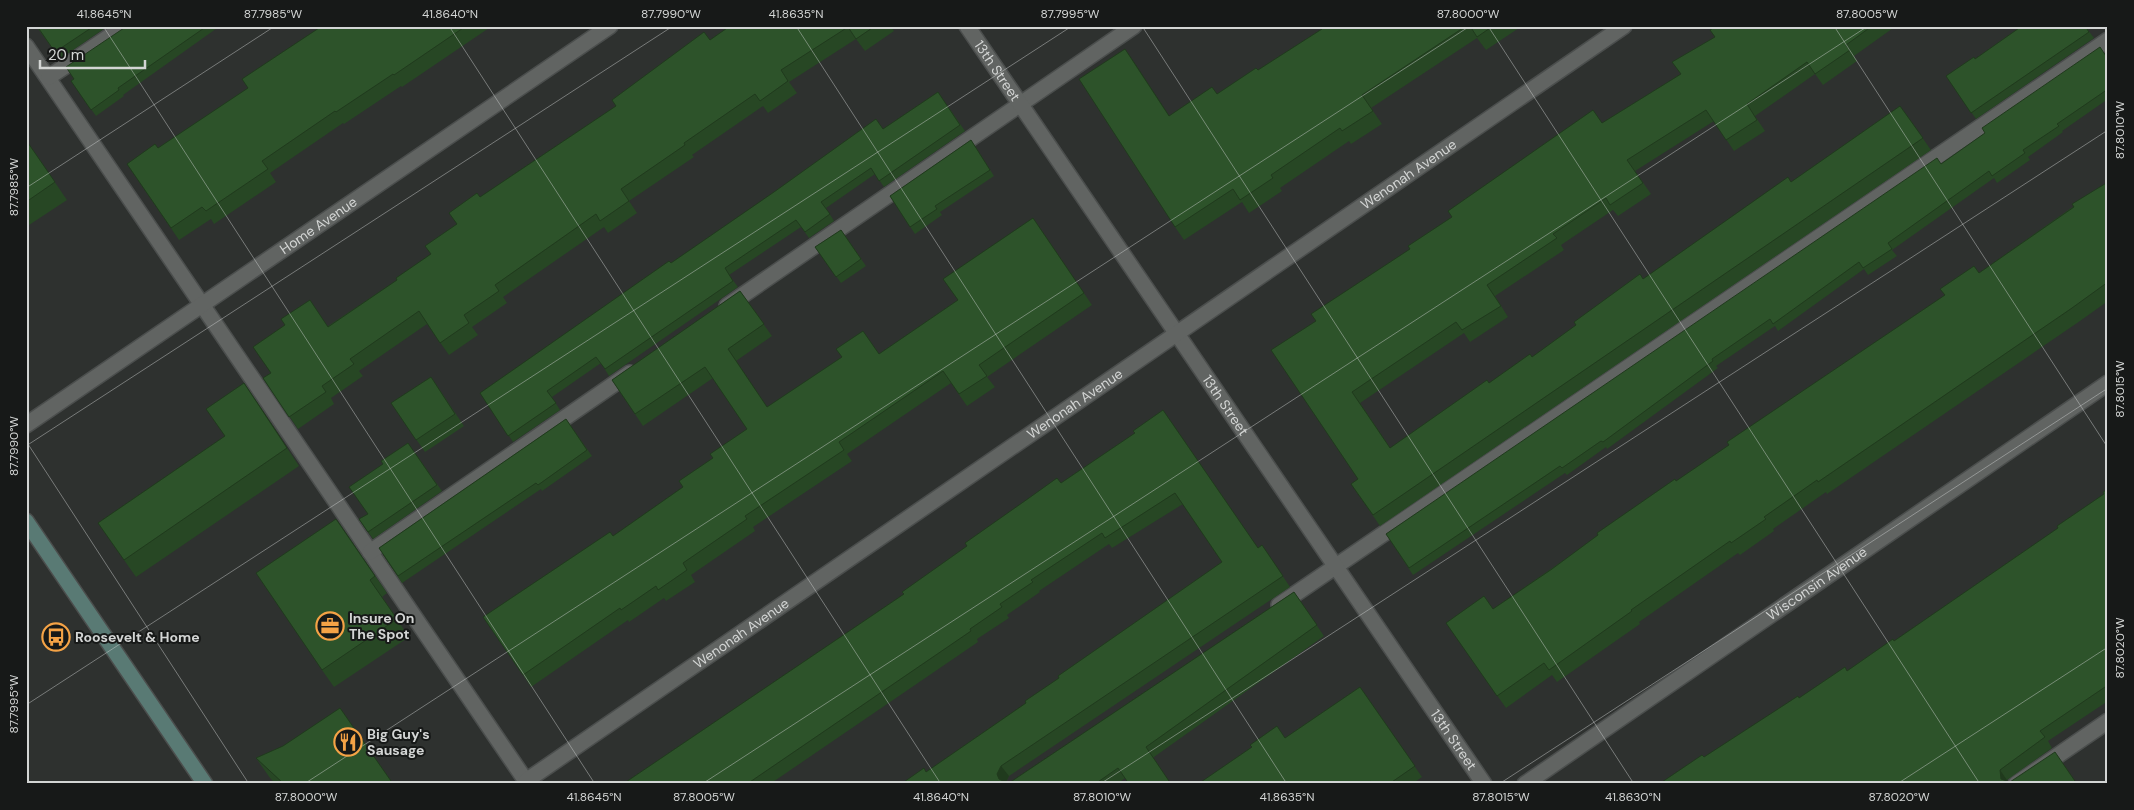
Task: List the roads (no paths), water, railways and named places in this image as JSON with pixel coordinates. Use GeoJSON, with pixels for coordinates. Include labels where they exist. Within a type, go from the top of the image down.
{"type":"FeatureCollection","features":[{"type":"Feature","properties":{"kind":"main road"},"geometry":{"type":"LineString","coordinates":[[26,521],[205,784]]}},
{"type":"Feature","properties":{"kind":"street"},"geometry":{"type":"LineString","coordinates":[[49,77],[125,26]]}},
{"type":"Feature","properties":{"kind":"street","name":"Home Avenue"},"geometry":{"type":"LineString","coordinates":[[26,425],[610,26]]}},
{"type":"Feature","properties":{"kind":"street","name":"13th Street"},"geometry":{"type":"LineString","coordinates":[[967,26],[1484,784]]}},
{"type":"Feature","properties":{"kind":"street"},"geometry":{"type":"LineString","coordinates":[[715,314],[1134,26]]}},
{"type":"Feature","properties":{"kind":"street","name":"Wenonah Avenue"},"geometry":{"type":"LineString","coordinates":[[527,782],[1624,26]]}},
{"type":"Feature","properties":{"kind":"street"},"geometry":{"type":"LineString","coordinates":[[1269,612],[2108,40]]}},
{"type":"Feature","properties":{"kind":"street"},"geometry":{"type":"LineString","coordinates":[[26,46],[49,77],[201,305],[527,782]]}},
{"type":"Feature","properties":{"kind":"street"},"geometry":{"type":"LineString","coordinates":[[370,552],[641,365]]}},
{"type":"Feature","properties":{"kind":"street","name":"Wisconsin Avenue"},"geometry":{"type":"LineString","coordinates":[[1525,784],[2108,383]]}},
{"type":"Feature","properties":{"kind":"street"},"geometry":{"type":"LineString","coordinates":[[2016,784],[2108,721]]}},
{"type":"Feature","properties":{"kind":"place","name":"Insure On The Spot"},"geometry":{"type":"Point","coordinates":[330,626]}},
{"type":"Feature","properties":{"kind":"place","name":"Roosevelt & Home"},"geometry":{"type":"Point","coordinates":[56,637]}},
{"type":"Feature","properties":{"kind":"place","name":"Big Guy's Sausage"},"geometry":{"type":"Point","coordinates":[348,742]}}]}
